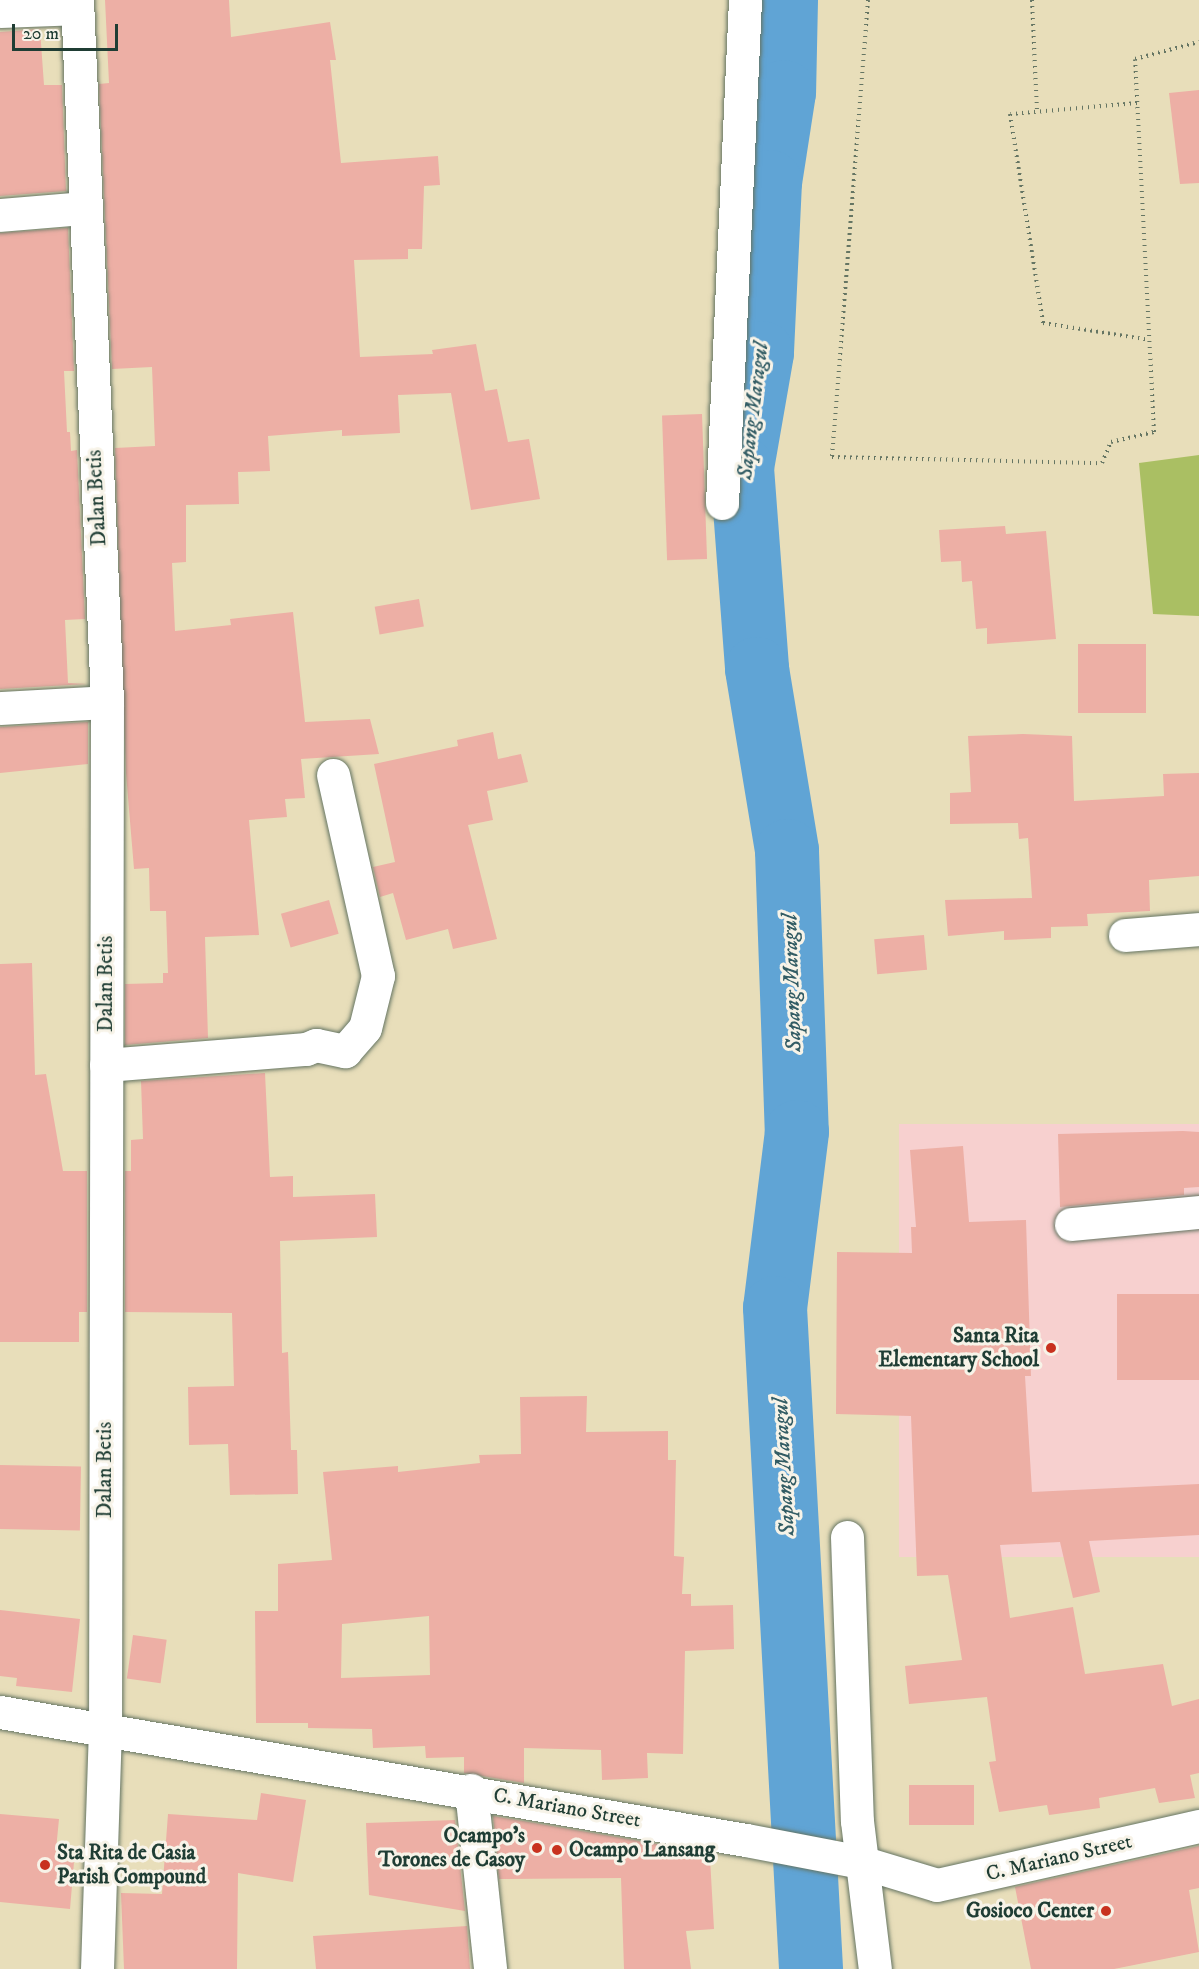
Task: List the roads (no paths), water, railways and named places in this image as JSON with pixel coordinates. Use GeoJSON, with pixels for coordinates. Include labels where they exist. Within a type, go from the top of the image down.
{"type":"FeatureCollection","features":[{"type":"Feature","properties":{"kind":"street"},"geometry":{"type":"LineString","coordinates":[[722,503],[745,0]]}},
{"type":"Feature","properties":{"kind":"street"},"geometry":{"type":"LineString","coordinates":[[0,11],[77,4]]}},
{"type":"Feature","properties":{"kind":"street","name":"Dalan Betis"},"geometry":{"type":"LineString","coordinates":[[77,4],[106,702],[105,1728],[97,1969]]}},
{"type":"Feature","properties":{"kind":"street"},"geometry":{"type":"LineString","coordinates":[[0,215],[84,208]]}},
{"type":"Feature","properties":{"kind":"street"},"geometry":{"type":"LineString","coordinates":[[0,708],[106,702]]}},
{"type":"Feature","properties":{"kind":"street"},"geometry":{"type":"LineString","coordinates":[[106,1065],[306,1049],[316,1045],[345,1051],[365,1028],[378,976],[333,775]]}},
{"type":"Feature","properties":{"kind":"street"},"geometry":{"type":"LineString","coordinates":[[1125,935],[1199,929]]}},
{"type":"Feature","properties":{"kind":"street"},"geometry":{"type":"LineString","coordinates":[[1071,1224],[1199,1212]]}},
{"type":"Feature","properties":{"kind":"street"},"geometry":{"type":"LineString","coordinates":[[847,1537],[854,1860],[875,1969]]}},
{"type":"Feature","properties":{"kind":"street","name":"C. Mariano Street"},"geometry":{"type":"LineString","coordinates":[[0,1712],[471,1790],[854,1860],[937,1886],[1199,1826]]}},
{"type":"Feature","properties":{"kind":"street"},"geometry":{"type":"LineString","coordinates":[[471,1790],[490,1969]]}},
{"type":"Feature","properties":{"kind":"waterway","name":"Sapang Maragul"},"geometry":{"type":"LineString","coordinates":[[786,0],[784,92],[770,182],[762,353],[742,468],[757,669],[787,851],[797,1132],[775,1308],[811,1969]]}},
{"type":"Feature","properties":{"kind":"place","name":"Santa Rita Elementary School"},"geometry":{"type":"Point","coordinates":[1051,1348]}},
{"type":"Feature","properties":{"kind":"place","name":"Ocampo's Torones de Casoy"},"geometry":{"type":"Point","coordinates":[537,1848]}},
{"type":"Feature","properties":{"kind":"place","name":"Ocampo Lansang"},"geometry":{"type":"Point","coordinates":[557,1850]}},
{"type":"Feature","properties":{"kind":"place","name":"Sta Rita de Casia Parish Compound"},"geometry":{"type":"Point","coordinates":[45,1865]}},
{"type":"Feature","properties":{"kind":"place","name":"Gosioco Center"},"geometry":{"type":"Point","coordinates":[1106,1911]}}]}
